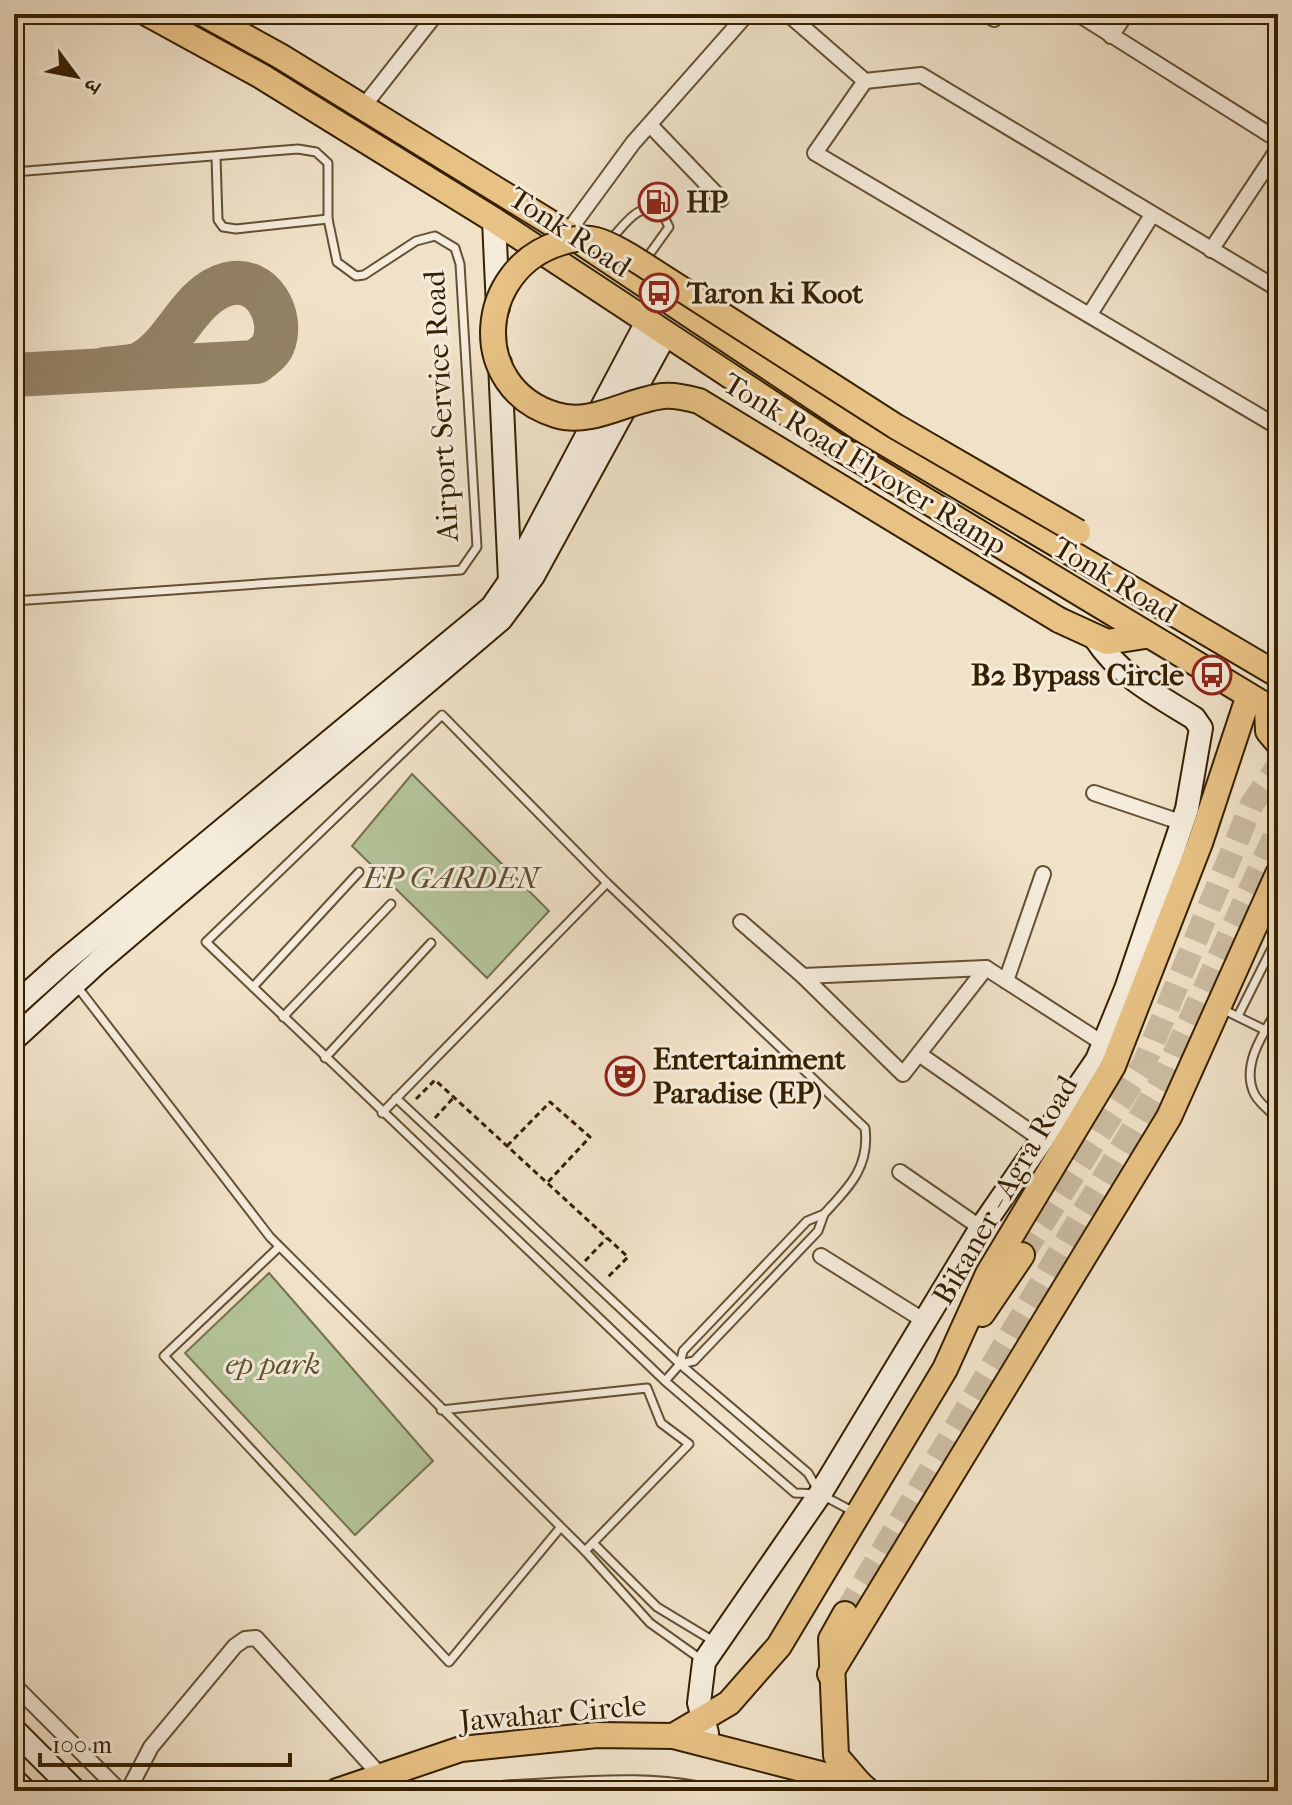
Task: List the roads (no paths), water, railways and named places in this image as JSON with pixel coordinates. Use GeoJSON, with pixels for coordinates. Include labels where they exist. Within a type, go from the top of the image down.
{"type":"FeatureCollection","features":[{"type":"Feature","properties":{"kind":"main road","name":"Tonk Road"},"geometry":{"type":"LineString","coordinates":[[148,14],[261,76],[494,220],[844,451],[1264,706]]}},
{"type":"Feature","properties":{"kind":"main road","name":"Tonk Road"},"geometry":{"type":"LineString","coordinates":[[204,14],[363,107],[567,233],[861,429],[1101,571],[1273,667]]}},
{"type":"Feature","properties":{"kind":"main road","name":"Tonk Road Flyover Ramp"},"geometry":{"type":"LineString","coordinates":[[1101,571],[1090,546],[1078,532],[895,426],[643,264],[596,240],[571,240],[533,254],[508,279],[494,308],[493,333],[500,366],[521,396],[538,407],[570,418],[666,396],[699,401],[1059,620],[1095,638],[1118,643],[1145,636]]}},
{"type":"Feature","properties":{"kind":"main road"},"geometry":{"type":"LineString","coordinates":[[1264,706],[1268,731],[1278,743]]}},
{"type":"Feature","properties":{"kind":"main road","name":"Bikaner - Agra Road"},"geometry":{"type":"LineString","coordinates":[[673,1736],[729,1703],[760,1670],[859,1515],[945,1369],[988,1274],[1113,1066],[1200,843],[1264,706]]}},
{"type":"Feature","properties":{"kind":"main road"},"geometry":{"type":"LineString","coordinates":[[830,1674],[1169,1117],[1228,1012],[1278,874]]}},
{"type":"Feature","properties":{"kind":"main road"},"geometry":{"type":"LineString","coordinates":[[945,1369],[1022,1255]]}},
{"type":"Feature","properties":{"kind":"main road"},"geometry":{"type":"LineString","coordinates":[[845,1614],[831,1639],[830,1674],[836,1756],[864,1788]]}},
{"type":"Feature","properties":{"kind":"main road","name":"Jawahar Circle"},"geometry":{"type":"LineString","coordinates":[[337,1791],[461,1749],[597,1735],[673,1736],[864,1788]]}},
{"type":"Feature","properties":{"kind":"street"},"geometry":{"type":"LineString","coordinates":[[363,107],[436,14]]}},
{"type":"Feature","properties":{"kind":"street"},"geometry":{"type":"LineString","coordinates":[[567,233],[650,125],[747,14]]}},
{"type":"Feature","properties":{"kind":"street"},"geometry":{"type":"LineString","coordinates":[[788,14],[865,81],[921,75],[1278,289]]}},
{"type":"Feature","properties":{"kind":"street"},"geometry":{"type":"LineString","coordinates":[[1078,14],[1278,140]]}},
{"type":"Feature","properties":{"kind":"street"},"geometry":{"type":"LineString","coordinates":[[1111,36],[1126,14]]}},
{"type":"Feature","properties":{"kind":"street"},"geometry":{"type":"LineString","coordinates":[[865,81],[815,153],[1278,427]]}},
{"type":"Feature","properties":{"kind":"street"},"geometry":{"type":"LineString","coordinates":[[650,125],[721,199]]}},
{"type":"Feature","properties":{"kind":"street"},"geometry":{"type":"LineString","coordinates":[[1211,250],[1278,149]]}},
{"type":"Feature","properties":{"kind":"street"},"geometry":{"type":"LineString","coordinates":[[1090,314],[1152,215]]}},
{"type":"Feature","properties":{"kind":"street"},"geometry":{"type":"LineString","coordinates":[[494,220],[510,581]]}},
{"type":"Feature","properties":{"kind":"street"},"geometry":{"type":"LineString","coordinates":[[14,1006],[74,952],[492,607],[656,328]]}},
{"type":"Feature","properties":{"kind":"street"},"geometry":{"type":"LineString","coordinates":[[14,1039],[75,983],[501,619],[533,576],[656,328]]}},
{"type":"Feature","properties":{"kind":"street"},"geometry":{"type":"LineString","coordinates":[[710,1746],[699,1703],[711,1653],[820,1494],[981,1228],[1097,1060],[1126,989],[1183,823],[1201,728],[1194,718],[1127,677],[1111,663],[1095,638]]}},
{"type":"Feature","properties":{"kind":"street"},"geometry":{"type":"LineString","coordinates":[[1094,793],[1183,823]]}},
{"type":"Feature","properties":{"kind":"street"},"geometry":{"type":"LineString","coordinates":[[1006,981],[1043,874]]}},
{"type":"Feature","properties":{"kind":"street"},"geometry":{"type":"LineString","coordinates":[[741,922],[803,976],[857,1033],[903,1074],[986,968]]}},
{"type":"Feature","properties":{"kind":"street"},"geometry":{"type":"LineString","coordinates":[[803,976],[986,968],[1104,1044]]}},
{"type":"Feature","properties":{"kind":"street"},"geometry":{"type":"LineString","coordinates":[[919,1054],[1042,1140]]}},
{"type":"Feature","properties":{"kind":"street"},"geometry":{"type":"LineString","coordinates":[[900,1172],[981,1228]]}},
{"type":"Feature","properties":{"kind":"street"},"geometry":{"type":"LineString","coordinates":[[821,1256],[923,1320]]}},
{"type":"Feature","properties":{"kind":"street"},"geometry":{"type":"LineString","coordinates":[[128,1791],[151,1747],[235,1646],[245,1639],[256,1638],[380,1775]]}},
{"type":"Feature","properties":{"kind":"street"},"geometry":{"type":"LineString","coordinates":[[14,1685],[120,1791]]}},
{"type":"Feature","properties":{"kind":"street"},"geometry":{"type":"LineString","coordinates":[[14,1730],[75,1791]]}},
{"type":"Feature","properties":{"kind":"street"},"geometry":{"type":"LineString","coordinates":[[14,1780],[25,1791]]}},
{"type":"Feature","properties":{"kind":"lane","name":"Airport Service Road"},"geometry":{"type":"LineString","coordinates":[[14,172],[298,149],[316,152],[328,163],[328,219],[337,262],[356,276],[364,275],[416,241],[435,236],[455,248],[460,264],[477,547],[461,570],[14,601]]}},
{"type":"Feature","properties":{"kind":"lane"},"geometry":{"type":"LineString","coordinates":[[216,157],[218,220],[223,227],[236,229],[328,219]]}},
{"type":"Feature","properties":{"kind":"lane"},"geometry":{"type":"LineString","coordinates":[[597,253],[642,208],[661,211],[669,227],[665,236],[632,276]]}},
{"type":"Feature","properties":{"kind":"lane"},"geometry":{"type":"LineString","coordinates":[[680,1364],[694,1361],[818,1231],[824,1214],[849,1186],[868,1151],[865,1128],[607,883],[442,715],[206,942],[665,1381],[795,1493],[820,1494],[859,1515]]}},
{"type":"Feature","properties":{"kind":"lane"},"geometry":{"type":"LineString","coordinates":[[253,987],[359,872]]}},
{"type":"Feature","properties":{"kind":"lane"},"geometry":{"type":"LineString","coordinates":[[382,1113],[607,883]]}},
{"type":"Feature","properties":{"kind":"lane"},"geometry":{"type":"LineString","coordinates":[[283,1017],[391,904]]}},
{"type":"Feature","properties":{"kind":"lane"},"geometry":{"type":"LineString","coordinates":[[1265,1030],[1228,1012],[1278,937]]}},
{"type":"Feature","properties":{"kind":"lane"},"geometry":{"type":"LineString","coordinates":[[325,1058],[431,943]]}},
{"type":"Feature","properties":{"kind":"lane"},"geometry":{"type":"LineString","coordinates":[[75,983],[279,1247],[585,1551],[650,1623],[711,1653]]}},
{"type":"Feature","properties":{"kind":"lane"},"geometry":{"type":"LineString","coordinates":[[1278,1009],[1251,1063],[1255,1095],[1278,1119]]}},
{"type":"Feature","properties":{"kind":"lane"},"geometry":{"type":"LineString","coordinates":[[396,1098],[680,1364],[808,1473],[820,1494]]}},
{"type":"Feature","properties":{"kind":"lane"},"geometry":{"type":"LineString","coordinates":[[665,1381],[680,1364],[683,1351],[807,1221],[824,1214]]}},
{"type":"Feature","properties":{"kind":"lane"},"geometry":{"type":"LineString","coordinates":[[279,1247],[164,1356],[449,1662],[560,1528]]}},
{"type":"Feature","properties":{"kind":"lane"},"geometry":{"type":"LineString","coordinates":[[441,1410],[647,1388],[661,1423],[689,1444],[585,1551]]}},
{"type":"Feature","properties":{"kind":"lane"},"geometry":{"type":"LineString","coordinates":[[593,1543],[657,1607],[711,1653]]}},
{"type":"Feature","properties":{"kind":"lane"},"geometry":{"type":"LineString","coordinates":[[487,1791],[505,1785],[646,1779],[694,1784],[722,1791]]}},
{"type":"Feature","properties":{"kind":"tunnel"},"geometry":{"type":"LineString","coordinates":[[1022,1255],[1144,1064],[1252,804],[1278,766]]}},
{"type":"Feature","properties":{"kind":"tunnel"},"geometry":{"type":"LineString","coordinates":[[845,1614],[1165,1075],[1278,829]]}},
{"type":"Feature","properties":{"kind":"place","name":"HP"},"geometry":{"type":"Point","coordinates":[658,202]}},
{"type":"Feature","properties":{"kind":"place","name":"Taron ki Koot"},"geometry":{"type":"Point","coordinates":[659,293]}},
{"type":"Feature","properties":{"kind":"place","name":"B2 Bypass Circle"},"geometry":{"type":"Point","coordinates":[1212,675]}},
{"type":"Feature","properties":{"kind":"place","name":"Entertainment Paradise (EP)"},"geometry":{"type":"Point","coordinates":[625,1076]}},
{"type":"Feature","properties":{"kind":"park label","name":"EP GARDEN"},"geometry":{"type":"Point","coordinates":[451,878]}},
{"type":"Feature","properties":{"kind":"park label","name":"ep park"},"geometry":{"type":"Point","coordinates":[273,1364]}}]}
